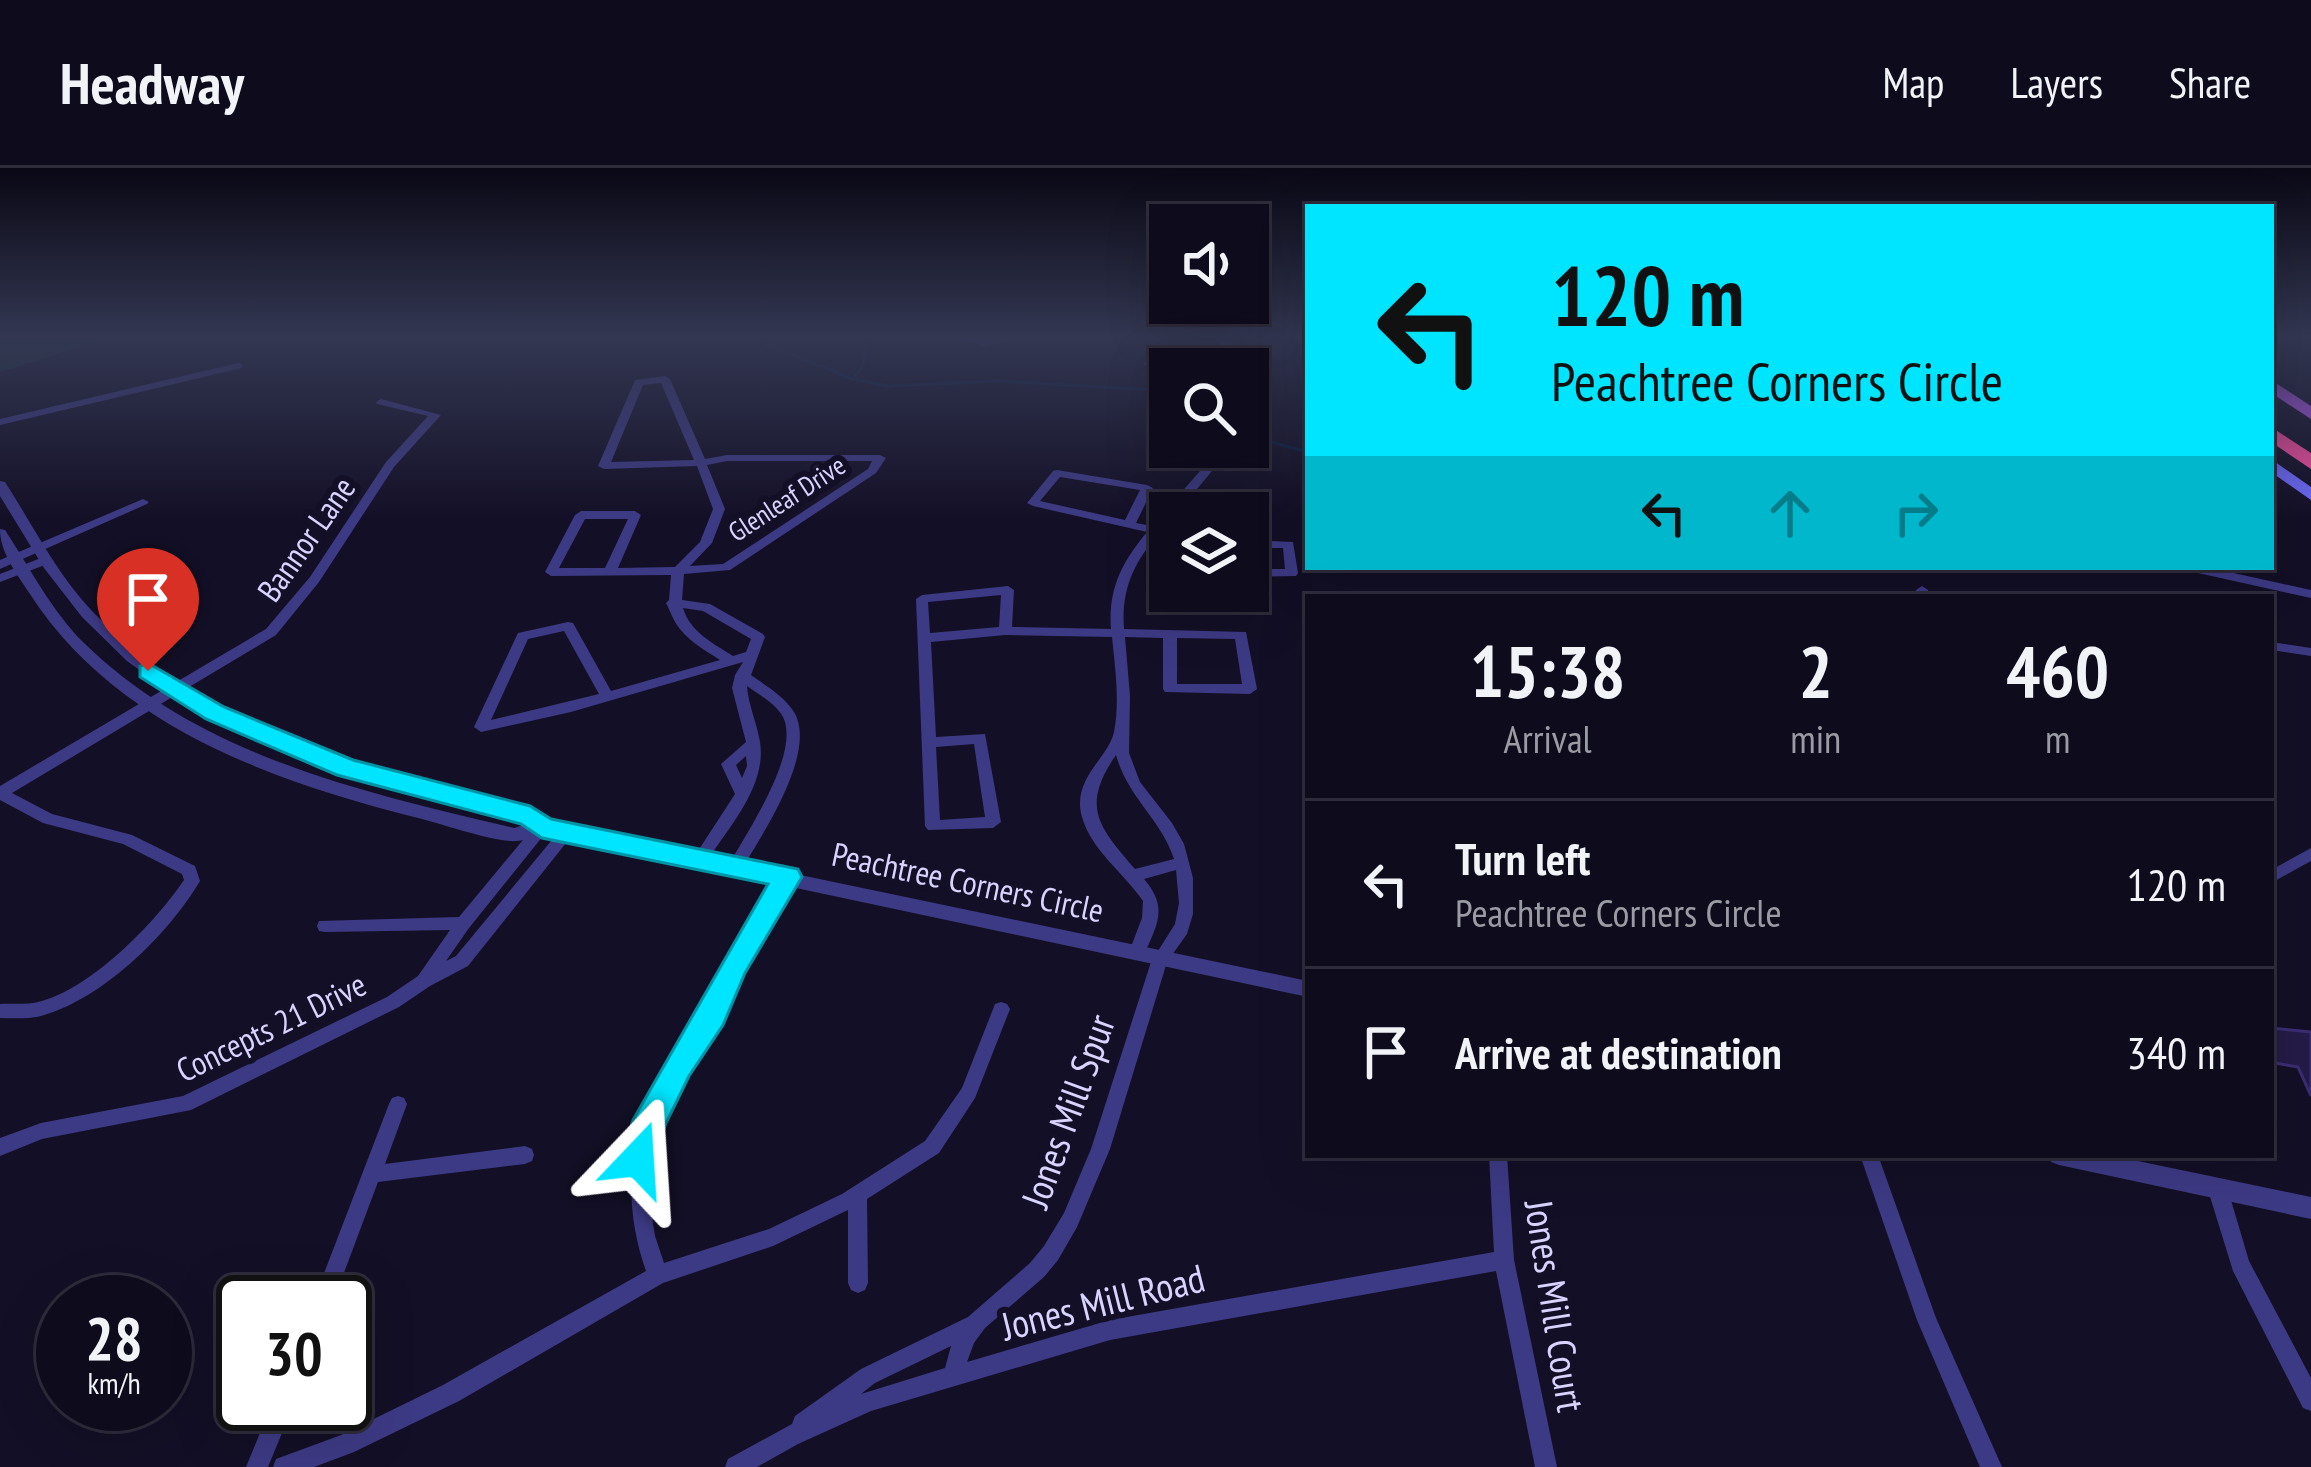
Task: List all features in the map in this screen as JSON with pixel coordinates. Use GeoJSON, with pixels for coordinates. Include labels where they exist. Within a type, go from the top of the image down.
{"type":"FeatureCollection","features":[{"type":"Feature","properties":{"kind":"highway"},"geometry":{"type":"LineString","coordinates":[[2274,414],[2311,441]]}},
{"type":"Feature","properties":{"kind":"highway"},"geometry":{"type":"LineString","coordinates":[[2274,435],[2311,463]]}},
{"type":"Feature","properties":{"kind":"highway"},"geometry":{"type":"LineString","coordinates":[[2274,462],[2311,483]]}},
{"type":"Feature","properties":{"kind":"main road"},"geometry":{"type":"LineString","coordinates":[[2274,463],[2311,495]]}},
{"type":"Feature","properties":{"kind":"street"},"geometry":{"type":"LineString","coordinates":[[0,422],[99,399]]}},
{"type":"Feature","properties":{"kind":"street","name":"Glenleaf Drive"},"geometry":{"type":"LineString","coordinates":[[610,572],[634,514],[581,515],[551,572],[610,572],[677,571],[726,567],[872,471],[880,458],[727,458],[604,466],[632,399]]}},
{"type":"Feature","properties":{"kind":"street","name":"Glenleaf Drive"},"geometry":{"type":"LineString","coordinates":[[672,603],[677,571],[706,543],[719,509],[673,399]]}},
{"type":"Feature","properties":{"kind":"street","name":"Bannor Lane"},"geometry":{"type":"LineString","coordinates":[[0,793],[271,632],[304,598],[399,452],[436,415],[381,402]]}},
{"type":"Feature","properties":{"kind":"street"},"geometry":{"type":"LineString","coordinates":[[1188,492],[1209,468]]}},
{"type":"Feature","properties":{"kind":"street"},"geometry":{"type":"LineString","coordinates":[[1130,525],[1147,488],[1057,473],[1033,503],[1130,525],[1149,529]]}},
{"type":"Feature","properties":{"kind":"street","name":"Peachtree Corners Circle"},"geometry":{"type":"LineString","coordinates":[[0,485],[85,612],[177,692],[325,760],[530,817],[542,827],[566,833],[1305,988]]}},
{"type":"Feature","properties":{"kind":"street"},"geometry":{"type":"LineString","coordinates":[[0,578],[13,564],[43,554],[143,502]]}},
{"type":"Feature","properties":{"kind":"street","name":"Peachtree Corners Circle"},"geometry":{"type":"LineString","coordinates":[[0,533],[13,564],[80,648],[153,705],[252,758],[340,791],[514,835],[542,827]]}},
{"type":"Feature","properties":{"kind":"street"},"geometry":{"type":"LineString","coordinates":[[1133,877],[1180,863],[1174,838],[1132,782],[1117,742],[1123,698],[1115,635],[1121,574],[1149,545]]}},
{"type":"Feature","properties":{"kind":"street"},"geometry":{"type":"LineString","coordinates":[[1269,545],[1289,545],[1292,573],[1269,573]]}},
{"type":"Feature","properties":{"kind":"street"},"geometry":{"type":"LineString","coordinates":[[2203,570],[2311,594]]}},
{"type":"Feature","properties":{"kind":"street"},"geometry":{"type":"LineString","coordinates":[[929,743],[980,738],[993,821],[933,826],[922,599],[1008,590],[1005,631]]}},
{"type":"Feature","properties":{"kind":"street"},"geometry":{"type":"LineString","coordinates":[[701,859],[743,794],[754,766],[739,688],[758,637],[706,607],[672,603],[680,626],[728,658]]}},
{"type":"Feature","properties":{"kind":"street"},"geometry":{"type":"LineString","coordinates":[[607,696],[568,626],[551,627],[523,636],[481,727],[571,707],[687,676],[728,658],[752,655]]}},
{"type":"Feature","properties":{"kind":"street"},"geometry":{"type":"LineString","coordinates":[[924,638],[1005,631],[1241,635],[1250,689],[1170,689],[1170,635]]}},
{"type":"Feature","properties":{"kind":"street"},"geometry":{"type":"LineString","coordinates":[[2274,646],[2311,652]]}},
{"type":"Feature","properties":{"kind":"street"},"geometry":{"type":"LineString","coordinates":[[736,866],[779,786],[794,738],[790,714],[742,675]]}},
{"type":"Feature","properties":{"kind":"street"},"geometry":{"type":"LineString","coordinates":[[1117,742],[1097,768],[1085,797],[1090,828],[1152,907],[1137,952]]}},
{"type":"Feature","properties":{"kind":"street"},"geometry":{"type":"LineString","coordinates":[[743,794],[728,764],[752,743]]}},
{"type":"Feature","properties":{"kind":"street"},"geometry":{"type":"LineString","coordinates":[[0,793],[49,819],[127,839],[189,870],[192,881],[179,904],[124,957],[50,1005],[0,1010]]}},
{"type":"Feature","properties":{"kind":"street","name":"Concepts 21 Drive"},"geometry":{"type":"LineString","coordinates":[[424,981],[463,923],[542,827]]}},
{"type":"Feature","properties":{"kind":"street","name":"Concepts 21 Drive"},"geometry":{"type":"LineString","coordinates":[[0,1148],[41,1131],[185,1104],[393,1002],[462,961],[566,833]]}},
{"type":"Feature","properties":{"kind":"street"},"geometry":{"type":"LineString","coordinates":[[2274,875],[2311,854]]}},
{"type":"Feature","properties":{"kind":"street","name":"Jones Mill Spur"},"geometry":{"type":"LineString","coordinates":[[790,1436],[868,1376],[970,1326],[1048,1257],[1090,1172],[1161,957],[1183,925],[1186,881],[1180,863]]}},
{"type":"Feature","properties":{"kind":"street"},"geometry":{"type":"LineString","coordinates":[[658,1275],[638,1206],[638,1159],[650,1120],[712,1016],[731,969],[788,877]]}},
{"type":"Feature","properties":{"kind":"street"},"geometry":{"type":"LineString","coordinates":[[325,926],[463,923]]}},
{"type":"Feature","properties":{"kind":"street"},"geometry":{"type":"LineString","coordinates":[[284,1467],[346,1444],[452,1393],[658,1275],[773,1237],[857,1196],[932,1147],[969,1092],[1001,1009]]}},
{"type":"Feature","properties":{"kind":"street"},"geometry":{"type":"LineString","coordinates":[[333,1275],[398,1104]]}},
{"type":"Feature","properties":{"kind":"street"},"geometry":{"type":"LineString","coordinates":[[371,1174],[525,1155]]}},
{"type":"Feature","properties":{"kind":"street","name":"Jones Mill Court"},"geometry":{"type":"LineString","coordinates":[[1498,1158],[1504,1260],[1546,1467]]}},
{"type":"Feature","properties":{"kind":"street"},"geometry":{"type":"LineString","coordinates":[[1871,1158],[1927,1320],[1991,1467]]}},
{"type":"Feature","properties":{"kind":"street"},"geometry":{"type":"LineString","coordinates":[[2073,1158],[2311,1208]]}},
{"type":"Feature","properties":{"kind":"street"},"geometry":{"type":"LineString","coordinates":[[2218,1190],[2240,1264],[2311,1400]]}},
{"type":"Feature","properties":{"kind":"street"},"geometry":{"type":"LineString","coordinates":[[857,1196],[858,1283]]}},
{"type":"Feature","properties":{"kind":"street","name":"Jones Mill Road"},"geometry":{"type":"LineString","coordinates":[[736,1467],[790,1436],[870,1402],[1110,1330],[1504,1260]]}},
{"type":"Feature","properties":{"kind":"street"},"geometry":{"type":"LineString","coordinates":[[954,1377],[960,1341],[970,1326]]}},
{"type":"Feature","properties":{"kind":"street"},"geometry":{"type":"LineString","coordinates":[[257,1467],[272,1431]]}},
{"type":"Feature","properties":{"kind":"building"},"geometry":{"type":"Polygon","coordinates":[[[2274,1028],[2311,1032],[2311,1096],[2298,1067],[2275,1063],[2274,1028]]]}},
{"type":"Feature","properties":{"kind":"waterway"},"geometry":{"type":"LineString","coordinates":[[1269,442],[1305,451]]}},
{"type":"Feature","properties":{"kind":"route"},"geometry":{"type":"LineString","coordinates":[[148,671],[215,713],[346,768],[530,817],[542,827],[566,833],[788,877],[731,969],[712,1016],[678,1066],[650,1120],[638,1159]]}}]}
